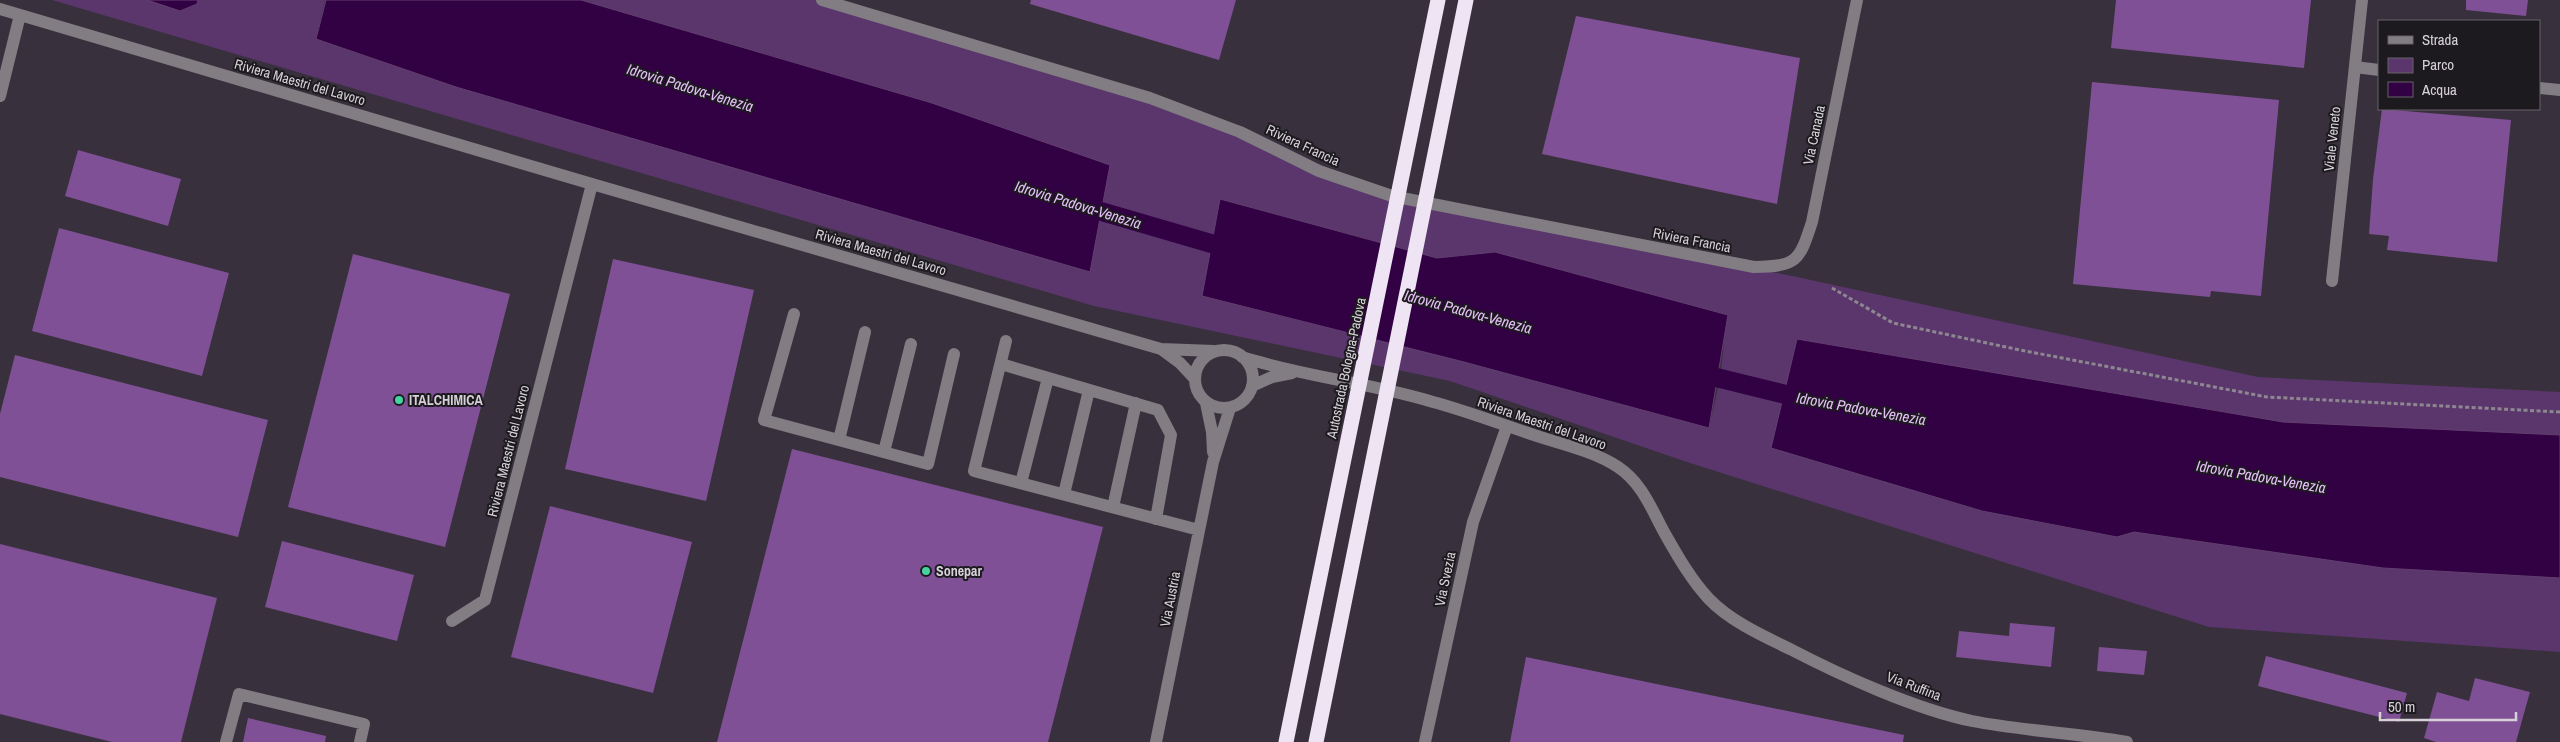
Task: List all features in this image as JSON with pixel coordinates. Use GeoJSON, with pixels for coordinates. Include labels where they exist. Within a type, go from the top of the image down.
{"type":"FeatureCollection","features":[{"type":"Feature","properties":{"kind":"highway","name":"Autostrada Bologna-Padova"},"geometry":{"type":"LineString","coordinates":[[1286,742],[1438,0]]}},
{"type":"Feature","properties":{"kind":"highway"},"geometry":{"type":"LineString","coordinates":[[1316,742],[1466,0]]}},
{"type":"Feature","properties":{"kind":"street","name":"Riviera Francia"},"geometry":{"type":"LineString","coordinates":[[822,0],[1150,98],[1240,132],[1319,171],[1392,196],[1744,266],[1784,266]]}},
{"type":"Feature","properties":{"kind":"street","name":"Via Canada"},"geometry":{"type":"LineString","coordinates":[[1784,266],[1802,251],[1812,222],[1857,0]]}},
{"type":"Feature","properties":{"kind":"street","name":"Viale Veneto"},"geometry":{"type":"LineString","coordinates":[[2332,281],[2362,0]]}},
{"type":"Feature","properties":{"kind":"street","name":"Riviera Maestri del Lavoro"},"geometry":{"type":"LineString","coordinates":[[0,9],[592,184],[1161,349],[1234,351],[1242,357],[1296,372],[1432,401],[1589,454],[1618,467],[1636,483],[1649,501],[1663,530],[1688,571],[1710,600]]}},
{"type":"Feature","properties":{"kind":"street"},"geometry":{"type":"LineString","coordinates":[[0,96],[20,15]]}},
{"type":"Feature","properties":{"kind":"street"},"geometry":{"type":"LineString","coordinates":[[2354,67],[2378,70]]}},
{"type":"Feature","properties":{"kind":"street"},"geometry":{"type":"LineString","coordinates":[[2540,88],[2560,90]]}},
{"type":"Feature","properties":{"kind":"street","name":"Riviera Maestri del Lavoro"},"geometry":{"type":"LineString","coordinates":[[452,621],[485,600],[592,184]]}},
{"type":"Feature","properties":{"kind":"street"},"geometry":{"type":"LineString","coordinates":[[794,314],[764,420],[928,464],[954,354]]}},
{"type":"Feature","properties":{"kind":"street"},"geometry":{"type":"LineString","coordinates":[[839,440],[865,332]]}},
{"type":"Feature","properties":{"kind":"street"},"geometry":{"type":"LineString","coordinates":[[1006,341],[974,470],[1199,530]]}},
{"type":"Feature","properties":{"kind":"street"},"geometry":{"type":"LineString","coordinates":[[884,452],[910,344]]}},
{"type":"Feature","properties":{"kind":"street","name":"Riviera Maestri del Lavoro"},"geometry":{"type":"LineString","coordinates":[[1161,349],[1180,363],[1194,378],[1195,387],[1206,403]]}},
{"type":"Feature","properties":{"kind":"street"},"geometry":{"type":"LineString","coordinates":[[1194,378],[1200,362],[1214,351]]}},
{"type":"Feature","properties":{"kind":"street"},"geometry":{"type":"LineString","coordinates":[[1242,357],[1252,370],[1252,386]]}},
{"type":"Feature","properties":{"kind":"street"},"geometry":{"type":"LineString","coordinates":[[1001,364],[1158,410],[1172,435],[1156,519]]}},
{"type":"Feature","properties":{"kind":"street","name":"Riviera Maestri del Lavoro"},"geometry":{"type":"LineString","coordinates":[[1230,408],[1248,396],[1252,386],[1272,377],[1296,372]]}},
{"type":"Feature","properties":{"kind":"street"},"geometry":{"type":"LineString","coordinates":[[1021,483],[1048,378]]}},
{"type":"Feature","properties":{"kind":"street"},"geometry":{"type":"LineString","coordinates":[[1064,494],[1088,390]]}},
{"type":"Feature","properties":{"kind":"street"},"geometry":{"type":"LineString","coordinates":[[1112,507],[1136,403]]}},
{"type":"Feature","properties":{"kind":"street"},"geometry":{"type":"LineString","coordinates":[[1206,403],[1218,408],[1230,408]]}},
{"type":"Feature","properties":{"kind":"street","name":"Via Austria"},"geometry":{"type":"LineString","coordinates":[[1206,403],[1212,432],[1213,462]]}},
{"type":"Feature","properties":{"kind":"street","name":"Via Austria"},"geometry":{"type":"LineString","coordinates":[[1156,742],[1213,462],[1230,408]]}},
{"type":"Feature","properties":{"kind":"street","name":"Via Svezia"},"geometry":{"type":"LineString","coordinates":[[1425,742],[1473,522],[1507,426]]}},
{"type":"Feature","properties":{"kind":"street","name":"Via Ruffina"},"geometry":{"type":"LineString","coordinates":[[1710,600],[1751,630],[1818,663],[1922,706],[1970,721],[2022,730],[2084,735],[2127,742]]}},
{"type":"Feature","properties":{"kind":"street"},"geometry":{"type":"LineString","coordinates":[[226,742],[239,694],[364,724],[360,742]]}},
{"type":"Feature","properties":{"kind":"path"},"geometry":{"type":"LineString","coordinates":[[1832,288],[1893,324],[2267,397],[2560,412]]}},
{"type":"Feature","properties":{"kind":"green space"},"geometry":{"type":"Polygon","coordinates":[[[52,0],[147,0],[180,11],[197,4],[198,0],[325,0],[316,39],[456,87],[932,103],[581,0],[817,0],[1150,98],[1319,171],[1475,213],[1797,277],[2258,377],[2560,392],[2560,435],[2283,422],[2062,384],[1772,448],[1982,511],[2117,537],[2134,532],[2383,568],[2560,578],[2560,652],[2209,627],[1687,462],[1450,381],[1094,306],[52,0]],[[1221,199],[1464,362],[1709,428],[1720,379],[1727,315],[1495,252],[1437,258],[1221,199]]]}},
{"type":"Feature","properties":{"kind":"water"},"geometry":{"type":"Polygon","coordinates":[[[147,0],[198,0],[197,4],[180,11],[147,0]]]}},
{"type":"Feature","properties":{"kind":"water"},"geometry":{"type":"Polygon","coordinates":[[[326,0],[581,0],[932,103],[1110,165],[1090,272],[456,87],[316,39],[326,0]]]}},
{"type":"Feature","properties":{"kind":"water"},"geometry":{"type":"Polygon","coordinates":[[[1220,199],[1437,258],[1495,252],[1728,315],[1709,428],[1464,362],[1202,296],[1220,199]]]}},
{"type":"Feature","properties":{"kind":"water"},"geometry":{"type":"Polygon","coordinates":[[[1797,339],[2283,422],[2560,435],[2560,578],[2383,568],[2134,532],[2117,537],[1982,511],[1771,448],[1797,339]]]}},
{"type":"Feature","properties":{"kind":"building"},"geometry":{"type":"Polygon","coordinates":[[[1031,0],[1236,0],[1219,60],[1030,4],[1031,0]]]}},
{"type":"Feature","properties":{"kind":"building"},"geometry":{"type":"Polygon","coordinates":[[[2116,0],[2311,0],[2304,68],[2111,48],[2116,0]]]}},
{"type":"Feature","properties":{"kind":"building"},"geometry":{"type":"Polygon","coordinates":[[[2466,0],[2528,0],[2526,16],[2466,10],[2466,0]]]}},
{"type":"Feature","properties":{"kind":"building"},"geometry":{"type":"Polygon","coordinates":[[[1576,16],[1800,58],[1777,204],[1542,154],[1576,16]]]}},
{"type":"Feature","properties":{"kind":"building"},"geometry":{"type":"Polygon","coordinates":[[[2092,82],[2279,100],[2261,296],[2211,291],[2210,297],[2073,284],[2092,82]]]}},
{"type":"Feature","properties":{"kind":"building"},"geometry":{"type":"Polygon","coordinates":[[[2382,110],[2511,120],[2497,262],[2387,250],[2389,236],[2369,234],[2373,179],[2382,110]]]}},
{"type":"Feature","properties":{"kind":"building"},"geometry":{"type":"Polygon","coordinates":[[[78,150],[181,179],[168,226],[65,196],[78,150]]]}},
{"type":"Feature","properties":{"kind":"building"},"geometry":{"type":"Polygon","coordinates":[[[59,228],[229,273],[202,376],[32,331],[59,228]]]}},
{"type":"Feature","properties":{"kind":"building","name":"ITALCHIMICA"},"geometry":{"type":"Polygon","coordinates":[[[353,254],[510,294],[445,547],[288,507],[353,254]]]}},
{"type":"Feature","properties":{"kind":"building"},"geometry":{"type":"Polygon","coordinates":[[[613,259],[754,290],[706,501],[565,469],[613,259]]]}},
{"type":"Feature","properties":{"kind":"building"},"geometry":{"type":"Polygon","coordinates":[[[15,355],[268,420],[238,537],[0,477],[0,414],[15,355]]]}},
{"type":"Feature","properties":{"kind":"building","name":"Sonepar"},"geometry":{"type":"Polygon","coordinates":[[[792,449],[1103,527],[1048,742],[717,742],[792,449]]]}},
{"type":"Feature","properties":{"kind":"building"},"geometry":{"type":"Polygon","coordinates":[[[550,506],[692,542],[653,693],[511,657],[550,506]]]}},
{"type":"Feature","properties":{"kind":"building"},"geometry":{"type":"Polygon","coordinates":[[[282,541],[414,575],[397,641],[265,607],[282,541]]]}},
{"type":"Feature","properties":{"kind":"building"},"geometry":{"type":"Polygon","coordinates":[[[0,544],[217,598],[181,742],[112,742],[0,714],[0,544]]]}},
{"type":"Feature","properties":{"kind":"building"},"geometry":{"type":"Polygon","coordinates":[[[2010,623],[2055,627],[2051,667],[1956,657],[1959,631],[2009,636],[2010,623]]]}},
{"type":"Feature","properties":{"kind":"building"},"geometry":{"type":"Polygon","coordinates":[[[2099,647],[2147,651],[2144,675],[2097,671],[2099,647]]]}},
{"type":"Feature","properties":{"kind":"building"},"geometry":{"type":"Polygon","coordinates":[[[2266,656],[2407,693],[2399,722],[2258,686],[2266,656]]]}},
{"type":"Feature","properties":{"kind":"building"},"geometry":{"type":"Polygon","coordinates":[[[1526,657],[1904,735],[1903,742],[1510,742],[1526,657]]]}},
{"type":"Feature","properties":{"kind":"building"},"geometry":{"type":"Polygon","coordinates":[[[2475,678],[2530,692],[2516,742],[2436,742],[2424,738],[2437,692],[2469,701],[2475,678]]]}},
{"type":"Feature","properties":{"kind":"building"},"geometry":{"type":"Polygon","coordinates":[[[248,718],[326,736],[325,742],[243,742],[248,718]]]}},
{"type":"Feature","properties":{"kind":"waterway","name":"Idrovia Padova-Venezia"},"geometry":{"type":"LineString","coordinates":[[1079,205],[1237,251]]}},
{"type":"Feature","properties":{"kind":"waterway","name":"Idrovia Padova-Venezia"},"geometry":{"type":"LineString","coordinates":[[1694,372],[1808,400]]}},
{"type":"Feature","properties":{"kind":"place","name":"ITALCHIMICA"},"geometry":{"type":"Point","coordinates":[399,400]}},
{"type":"Feature","properties":{"kind":"place","name":"Sonepar"},"geometry":{"type":"Point","coordinates":[926,571]}}]}
